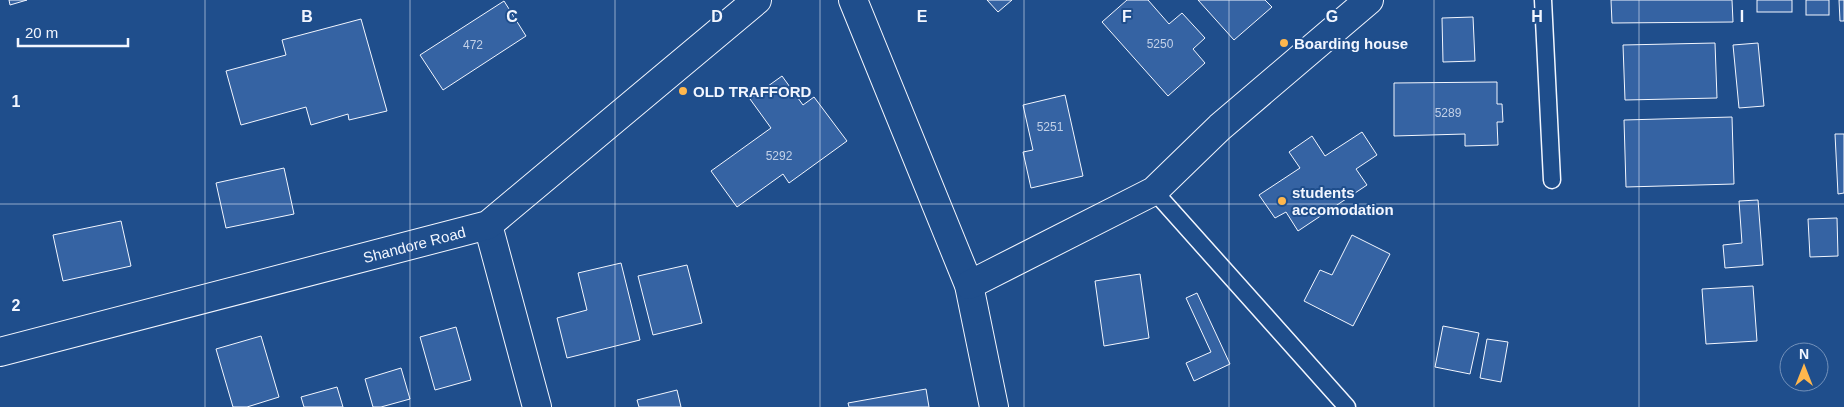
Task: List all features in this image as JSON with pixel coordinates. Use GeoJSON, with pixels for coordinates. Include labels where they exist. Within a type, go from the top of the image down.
{"type":"FeatureCollection","features":[{"type":"Feature","properties":{"kind":"street","name":"Shandore Road"},"geometry":{"type":"LineString","coordinates":[[0,352],[488,225],[757,0]]}},
{"type":"Feature","properties":{"kind":"street"},"geometry":{"type":"LineString","coordinates":[[853,0],[970,285],[994,407]]}},
{"type":"Feature","properties":{"kind":"street"},"geometry":{"type":"LineString","coordinates":[[970,285],[1154,191],[1220,127],[1369,0]]}},
{"type":"Feature","properties":{"kind":"street"},"geometry":{"type":"LineString","coordinates":[[488,225],[537,407]]}},
{"type":"Feature","properties":{"kind":"lane"},"geometry":{"type":"LineString","coordinates":[[1543,0],[1552,180]]}},
{"type":"Feature","properties":{"kind":"lane"},"geometry":{"type":"LineString","coordinates":[[1154,191],[1347,407]]}},
{"type":"Feature","properties":{"kind":"building"},"geometry":{"type":"Polygon","coordinates":[[[9,0],[27,0],[10,5],[9,0]]]}},
{"type":"Feature","properties":{"kind":"building"},"geometry":{"type":"Polygon","coordinates":[[[987,0],[1012,0],[998,12],[987,0]]]}},
{"type":"Feature","properties":{"kind":"building"},"geometry":{"type":"Polygon","coordinates":[[[1127,0],[1148,0],[1169,24],[1182,13],[1205,38],[1193,49],[1205,63],[1168,96],[1102,22],[1127,0]]]}},
{"type":"Feature","properties":{"kind":"building"},"geometry":{"type":"Polygon","coordinates":[[[1198,0],[1265,0],[1272,7],[1234,40],[1198,0]]]}},
{"type":"Feature","properties":{"kind":"building"},"geometry":{"type":"Polygon","coordinates":[[[1611,0],[1732,0],[1733,22],[1612,23],[1611,0]]]}},
{"type":"Feature","properties":{"kind":"building"},"geometry":{"type":"Polygon","coordinates":[[[1757,0],[1792,0],[1792,12],[1757,12],[1757,0]]]}},
{"type":"Feature","properties":{"kind":"building"},"geometry":{"type":"Polygon","coordinates":[[[1806,0],[1829,0],[1829,15],[1806,15],[1806,0]]]}},
{"type":"Feature","properties":{"kind":"building"},"geometry":{"type":"Polygon","coordinates":[[[1839,0],[1844,0],[1844,21],[1840,21],[1839,0]]]}},
{"type":"Feature","properties":{"kind":"building"},"geometry":{"type":"Polygon","coordinates":[[[504,1],[526,36],[443,90],[420,55],[504,1]]]}},
{"type":"Feature","properties":{"kind":"building"},"geometry":{"type":"Polygon","coordinates":[[[1473,17],[1475,61],[1443,62],[1442,18],[1473,17]]]}},
{"type":"Feature","properties":{"kind":"building"},"geometry":{"type":"Polygon","coordinates":[[[361,19],[387,111],[349,120],[348,114],[311,125],[306,107],[241,125],[226,71],[286,55],[282,40],[361,19]]]}},
{"type":"Feature","properties":{"kind":"building"},"geometry":{"type":"Polygon","coordinates":[[[1715,43],[1717,98],[1625,100],[1623,45],[1715,43]]]}},
{"type":"Feature","properties":{"kind":"building"},"geometry":{"type":"Polygon","coordinates":[[[1758,43],[1764,106],[1739,108],[1733,45],[1758,43]]]}},
{"type":"Feature","properties":{"kind":"building"},"geometry":{"type":"Polygon","coordinates":[[[782,76],[803,105],[814,97],[847,141],[789,183],[783,174],[737,207],[711,171],[771,128],[750,99],[782,76]]]}},
{"type":"Feature","properties":{"kind":"building"},"geometry":{"type":"Polygon","coordinates":[[[1497,82],[1497,104],[1502,104],[1503,122],[1497,122],[1498,145],[1465,146],[1465,134],[1394,136],[1394,83],[1497,82]]]}},
{"type":"Feature","properties":{"kind":"building"},"geometry":{"type":"Polygon","coordinates":[[[1065,95],[1083,176],[1031,188],[1023,152],[1033,150],[1023,105],[1065,95]]]}},
{"type":"Feature","properties":{"kind":"building"},"geometry":{"type":"Polygon","coordinates":[[[1732,117],[1734,184],[1626,187],[1624,120],[1732,117]]]}},
{"type":"Feature","properties":{"kind":"building"},"geometry":{"type":"Polygon","coordinates":[[[1362,132],[1377,155],[1356,169],[1367,185],[1298,231],[1286,212],[1275,218],[1259,195],[1300,168],[1289,152],[1312,136],[1325,156],[1362,132]]]}},
{"type":"Feature","properties":{"kind":"building"},"geometry":{"type":"Polygon","coordinates":[[[1835,134],[1844,134],[1844,193],[1838,194],[1835,134]]]}},
{"type":"Feature","properties":{"kind":"building"},"geometry":{"type":"Polygon","coordinates":[[[284,168],[294,214],[226,228],[216,183],[284,168]]]}},
{"type":"Feature","properties":{"kind":"building"},"geometry":{"type":"Polygon","coordinates":[[[1758,200],[1763,265],[1725,268],[1723,245],[1742,243],[1739,201],[1758,200]]]}},
{"type":"Feature","properties":{"kind":"building"},"geometry":{"type":"Polygon","coordinates":[[[1837,218],[1838,256],[1810,257],[1808,219],[1837,218]]]}},
{"type":"Feature","properties":{"kind":"building"},"geometry":{"type":"Polygon","coordinates":[[[121,221],[131,266],[63,281],[53,235],[121,221]]]}},
{"type":"Feature","properties":{"kind":"building"},"geometry":{"type":"Polygon","coordinates":[[[1352,235],[1390,254],[1353,326],[1304,301],[1320,270],[1332,275],[1352,235]]]}},
{"type":"Feature","properties":{"kind":"building"},"geometry":{"type":"Polygon","coordinates":[[[621,263],[640,340],[567,358],[557,318],[587,310],[578,273],[621,263]]]}},
{"type":"Feature","properties":{"kind":"building"},"geometry":{"type":"Polygon","coordinates":[[[687,265],[702,323],[653,335],[638,276],[687,265]]]}},
{"type":"Feature","properties":{"kind":"building"},"geometry":{"type":"Polygon","coordinates":[[[1140,274],[1149,338],[1104,346],[1095,281],[1140,274]]]}},
{"type":"Feature","properties":{"kind":"building"},"geometry":{"type":"Polygon","coordinates":[[[1753,286],[1757,341],[1706,344],[1702,289],[1753,286]]]}},
{"type":"Feature","properties":{"kind":"building"},"geometry":{"type":"Polygon","coordinates":[[[1197,293],[1230,364],[1194,381],[1186,363],[1211,352],[1186,298],[1197,293]]]}},
{"type":"Feature","properties":{"kind":"building"},"geometry":{"type":"Polygon","coordinates":[[[1443,326],[1479,333],[1470,374],[1435,367],[1443,326]]]}},
{"type":"Feature","properties":{"kind":"building"},"geometry":{"type":"Polygon","coordinates":[[[456,327],[471,380],[435,390],[420,337],[456,327]]]}},
{"type":"Feature","properties":{"kind":"building"},"geometry":{"type":"Polygon","coordinates":[[[261,336],[279,397],[247,407],[233,407],[216,349],[261,336]]]}},
{"type":"Feature","properties":{"kind":"building"},"geometry":{"type":"Polygon","coordinates":[[[1487,339],[1508,342],[1501,382],[1480,378],[1487,339]]]}},
{"type":"Feature","properties":{"kind":"building"},"geometry":{"type":"Polygon","coordinates":[[[401,368],[410,399],[381,407],[373,407],[365,379],[401,368]]]}},
{"type":"Feature","properties":{"kind":"building"},"geometry":{"type":"Polygon","coordinates":[[[337,387],[343,407],[304,407],[301,397],[337,387]]]}},
{"type":"Feature","properties":{"kind":"building"},"geometry":{"type":"Polygon","coordinates":[[[926,389],[929,407],[849,407],[848,403],[926,389]]]}},
{"type":"Feature","properties":{"kind":"building"},"geometry":{"type":"Polygon","coordinates":[[[677,390],[681,407],[639,407],[637,400],[677,390]]]}},
{"type":"Feature","properties":{"kind":"place","name":"Boarding house"},"geometry":{"type":"Point","coordinates":[1284,43]}},
{"type":"Feature","properties":{"kind":"place","name":"OLD TRAFFORD"},"geometry":{"type":"Point","coordinates":[683,91]}},
{"type":"Feature","properties":{"kind":"place","name":"students accomodation"},"geometry":{"type":"Point","coordinates":[1282,201]}}]}
